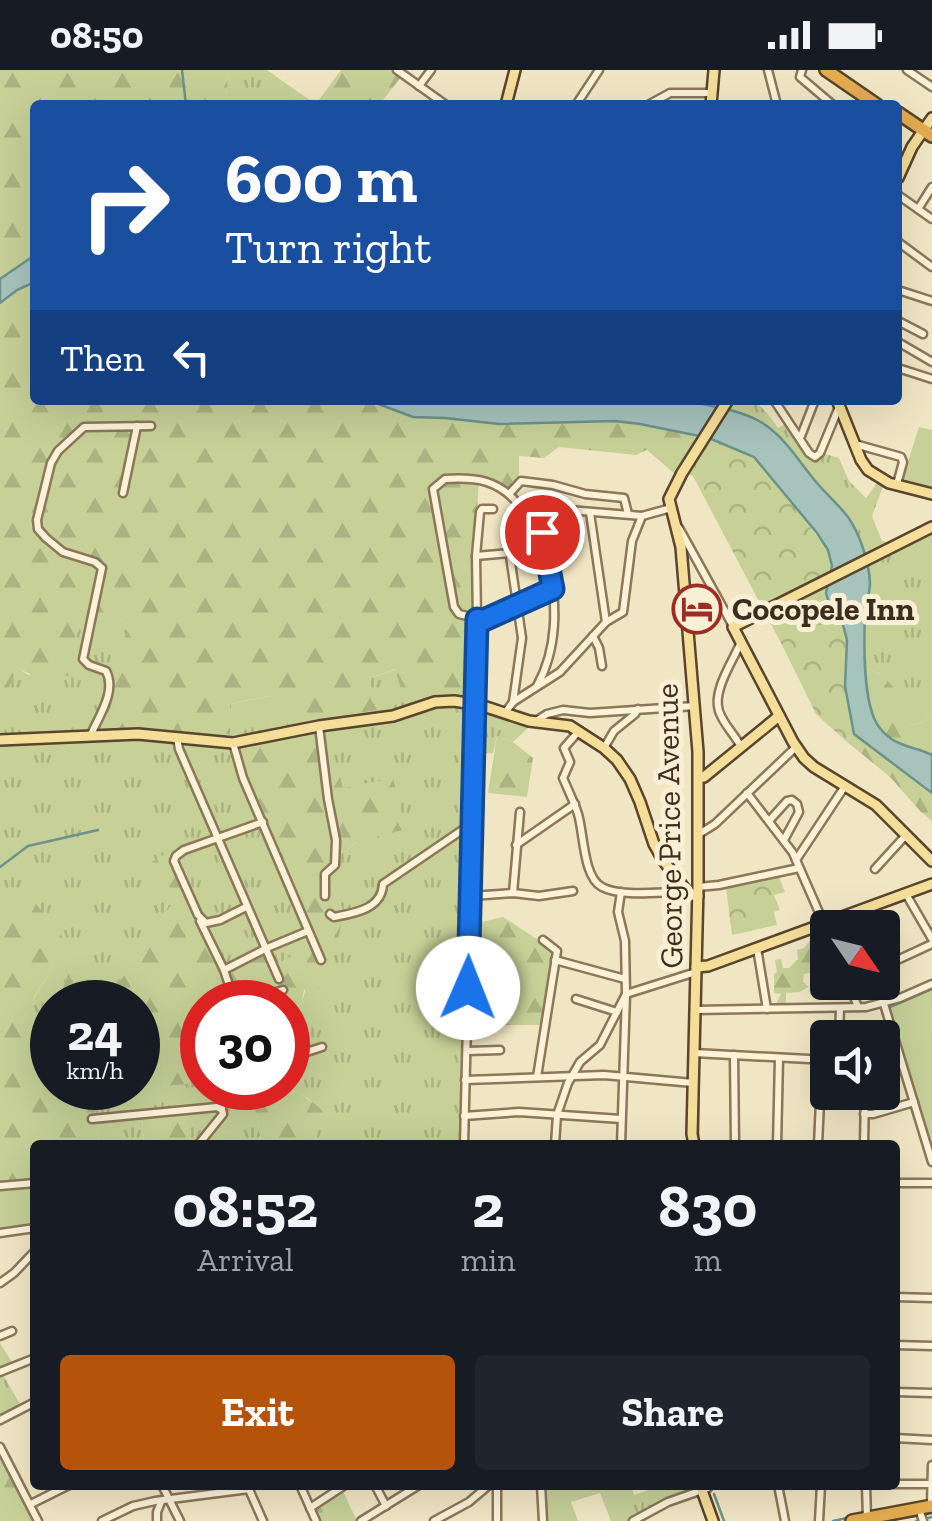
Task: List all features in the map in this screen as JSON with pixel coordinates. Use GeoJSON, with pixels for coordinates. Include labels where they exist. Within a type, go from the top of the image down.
{"type":"FeatureCollection","features":[{"type":"Feature","properties":{"kind":"highway"},"geometry":{"type":"LineString","coordinates":[[826,70],[870,100]]}},
{"type":"Feature","properties":{"kind":"highway"},"geometry":{"type":"LineString","coordinates":[[842,73],[879,100]]}},
{"type":"Feature","properties":{"kind":"highway"},"geometry":{"type":"LineString","coordinates":[[902,119],[927,136]]}},
{"type":"Feature","properties":{"kind":"highway"},"geometry":{"type":"LineString","coordinates":[[852,1521],[928,1512]]}},
{"type":"Feature","properties":{"kind":"highway"},"geometry":{"type":"LineString","coordinates":[[888,1521],[928,1512]]}},
{"type":"Feature","properties":{"kind":"main road"},"geometry":{"type":"LineString","coordinates":[[507,100],[515,70]]}},
{"type":"Feature","properties":{"kind":"main road"},"geometry":{"type":"LineString","coordinates":[[711,100],[714,70]]}},
{"type":"Feature","properties":{"kind":"main road"},"geometry":{"type":"LineString","coordinates":[[902,172],[927,136],[932,118]]}},
{"type":"Feature","properties":{"kind":"main road"},"geometry":{"type":"LineString","coordinates":[[672,514],[671,492],[725,405]]}},
{"type":"Feature","properties":{"kind":"main road"},"geometry":{"type":"LineString","coordinates":[[838,405],[863,464],[872,473],[932,494]]}},
{"type":"Feature","properties":{"kind":"main road","name":"George Price Avenue"},"geometry":{"type":"LineString","coordinates":[[672,514],[685,543],[698,777],[692,1140]]}},
{"type":"Feature","properties":{"kind":"main road"},"geometry":{"type":"LineString","coordinates":[[734,628],[932,528]]}},
{"type":"Feature","properties":{"kind":"main road","name":"George Price Avenue"},"geometry":{"type":"LineString","coordinates":[[734,628],[796,747],[808,762],[876,806],[932,861]]}},
{"type":"Feature","properties":{"kind":"main road"},"geometry":{"type":"LineString","coordinates":[[0,740],[138,734],[233,743],[385,718],[435,702],[474,704],[535,722],[570,726],[604,748],[623,768],[636,792],[657,850],[685,889],[692,895],[698,891]]}},
{"type":"Feature","properties":{"kind":"main road"},"geometry":{"type":"LineString","coordinates":[[698,777],[704,777],[779,716]]}},
{"type":"Feature","properties":{"kind":"main road"},"geometry":{"type":"LineString","coordinates":[[863,910],[932,882]]}},
{"type":"Feature","properties":{"kind":"main road"},"geometry":{"type":"LineString","coordinates":[[862,910],[932,882]]}},
{"type":"Feature","properties":{"kind":"main road"},"geometry":{"type":"LineString","coordinates":[[696,968],[810,930]]}},
{"type":"Feature","properties":{"kind":"main road"},"geometry":{"type":"LineString","coordinates":[[696,968],[810,931]]}},
{"type":"Feature","properties":{"kind":"main road"},"geometry":{"type":"LineString","coordinates":[[705,1490],[716,1521]]}},
{"type":"Feature","properties":{"kind":"street"},"geometry":{"type":"LineString","coordinates":[[397,70],[435,100]]}},
{"type":"Feature","properties":{"kind":"street"},"geometry":{"type":"LineString","coordinates":[[418,86],[431,70]]}},
{"type":"Feature","properties":{"kind":"street"},"geometry":{"type":"LineString","coordinates":[[579,100],[599,70]]}},
{"type":"Feature","properties":{"kind":"street"},"geometry":{"type":"LineString","coordinates":[[768,70],[776,100]]}},
{"type":"Feature","properties":{"kind":"street"},"geometry":{"type":"LineString","coordinates":[[802,70],[800,77],[826,100]]}},
{"type":"Feature","properties":{"kind":"street"},"geometry":{"type":"LineString","coordinates":[[912,72],[932,87]]}},
{"type":"Feature","properties":{"kind":"street"},"geometry":{"type":"LineString","coordinates":[[657,100],[670,93],[712,93]]}},
{"type":"Feature","properties":{"kind":"street"},"geometry":{"type":"LineString","coordinates":[[918,209],[932,188]]}},
{"type":"Feature","properties":{"kind":"street"},"geometry":{"type":"LineString","coordinates":[[902,198],[932,219]]}},
{"type":"Feature","properties":{"kind":"street"},"geometry":{"type":"LineString","coordinates":[[902,245],[932,267]]}},
{"type":"Feature","properties":{"kind":"street"},"geometry":{"type":"LineString","coordinates":[[902,291],[932,301]]}},
{"type":"Feature","properties":{"kind":"street"},"geometry":{"type":"LineString","coordinates":[[902,323],[923,334]]}},
{"type":"Feature","properties":{"kind":"street"},"geometry":{"type":"LineString","coordinates":[[902,344],[932,362]]}},
{"type":"Feature","properties":{"kind":"street"},"geometry":{"type":"LineString","coordinates":[[902,369],[932,379]]}},
{"type":"Feature","properties":{"kind":"street"},"geometry":{"type":"LineString","coordinates":[[777,405],[815,457],[838,405]]}},
{"type":"Feature","properties":{"kind":"street"},"geometry":{"type":"LineString","coordinates":[[800,438],[813,405]]}},
{"type":"Feature","properties":{"kind":"street"},"geometry":{"type":"LineString","coordinates":[[123,493],[137,426]]}},
{"type":"Feature","properties":{"kind":"street"},"geometry":{"type":"LineString","coordinates":[[90,738],[102,715],[110,679],[106,671],[82,659],[102,568],[59,550],[39,532],[38,520],[53,459],[81,429],[152,426]]}},
{"type":"Feature","properties":{"kind":"street"},"geometry":{"type":"LineString","coordinates":[[855,444],[901,457],[898,484]]}},
{"type":"Feature","properties":{"kind":"street"},"geometry":{"type":"LineString","coordinates":[[553,589],[484,620],[459,614],[454,606],[433,490],[445,479],[465,478],[488,482],[510,494],[520,506],[642,516],[672,514]]}},
{"type":"Feature","properties":{"kind":"street"},"geometry":{"type":"LineString","coordinates":[[510,494],[521,480],[547,484],[624,498],[628,514]]}},
{"type":"Feature","properties":{"kind":"street"},"geometry":{"type":"LineString","coordinates":[[505,714],[513,702],[522,651],[510,553],[516,543],[520,506]]}},
{"type":"Feature","properties":{"kind":"street"},"geometry":{"type":"LineString","coordinates":[[536,688],[547,664],[555,602],[542,532],[543,508]]}},
{"type":"Feature","properties":{"kind":"street"},"geometry":{"type":"LineString","coordinates":[[464,1140],[476,556],[480,512],[493,510]]}},
{"type":"Feature","properties":{"kind":"street"},"geometry":{"type":"LineString","coordinates":[[590,513],[606,622]]}},
{"type":"Feature","properties":{"kind":"street"},"geometry":{"type":"LineString","coordinates":[[513,702],[560,672],[606,622],[625,608],[632,542],[642,516]]}},
{"type":"Feature","properties":{"kind":"street","name":"George Price Avenue"},"geometry":{"type":"LineString","coordinates":[[685,543],[734,628]]}},
{"type":"Feature","properties":{"kind":"street"},"geometry":{"type":"LineString","coordinates":[[476,556],[510,553]]}},
{"type":"Feature","properties":{"kind":"street"},"geometry":{"type":"LineString","coordinates":[[593,636],[602,666]]}},
{"type":"Feature","properties":{"kind":"street"},"geometry":{"type":"LineString","coordinates":[[741,642],[717,699],[721,715],[741,746]]}},
{"type":"Feature","properties":{"kind":"street"},"geometry":{"type":"LineString","coordinates":[[535,722],[556,711],[695,706]]}},
{"type":"Feature","properties":{"kind":"street"},"geometry":{"type":"LineString","coordinates":[[604,748],[614,731],[638,708]]}},
{"type":"Feature","properties":{"kind":"street"},"geometry":{"type":"LineString","coordinates":[[319,726],[336,840],[335,864],[325,874],[325,896]]}},
{"type":"Feature","properties":{"kind":"street"},"geometry":{"type":"LineString","coordinates":[[580,730],[564,748],[570,762],[564,778],[575,804],[591,874],[601,887],[621,892],[685,889]]}},
{"type":"Feature","properties":{"kind":"street"},"geometry":{"type":"LineString","coordinates":[[177,737],[178,749],[279,979]]}},
{"type":"Feature","properties":{"kind":"street"},"geometry":{"type":"LineString","coordinates":[[233,743],[243,778],[320,960]]}},
{"type":"Feature","properties":{"kind":"street"},"geometry":{"type":"LineString","coordinates":[[699,834],[796,747]]}},
{"type":"Feature","properties":{"kind":"street"},"geometry":{"type":"LineString","coordinates":[[698,891],[798,864],[845,786]]}},
{"type":"Feature","properties":{"kind":"street"},"geometry":{"type":"LineString","coordinates":[[747,793],[784,840],[817,910]]}},
{"type":"Feature","properties":{"kind":"street"},"geometry":{"type":"LineString","coordinates":[[769,822],[787,801],[796,804],[799,812],[784,840]]}},
{"type":"Feature","properties":{"kind":"street"},"geometry":{"type":"LineString","coordinates":[[516,845],[575,804]]}},
{"type":"Feature","properties":{"kind":"street"},"geometry":{"type":"LineString","coordinates":[[513,893],[520,812]]}},
{"type":"Feature","properties":{"kind":"street"},"geometry":{"type":"LineString","coordinates":[[227,980],[174,861],[184,850],[263,822]]}},
{"type":"Feature","properties":{"kind":"street"},"geometry":{"type":"LineString","coordinates":[[330,914],[342,916],[374,905],[383,894],[383,884],[473,823]]}},
{"type":"Feature","properties":{"kind":"street"},"geometry":{"type":"LineString","coordinates":[[875,869],[906,835]]}},
{"type":"Feature","properties":{"kind":"street"},"geometry":{"type":"LineString","coordinates":[[471,896],[539,896],[573,891]]}},
{"type":"Feature","properties":{"kind":"street"},"geometry":{"type":"LineString","coordinates":[[620,1140],[626,994],[626,941],[618,912],[621,892]]}},
{"type":"Feature","properties":{"kind":"street"},"geometry":{"type":"LineString","coordinates":[[900,958],[932,941],[906,894]]}},
{"type":"Feature","properties":{"kind":"street"},"geometry":{"type":"LineString","coordinates":[[198,915],[206,923],[246,908]]}},
{"type":"Feature","properties":{"kind":"street"},"geometry":{"type":"LineString","coordinates":[[224,970],[308,931]]}},
{"type":"Feature","properties":{"kind":"street"},"geometry":{"type":"LineString","coordinates":[[536,1077],[556,951],[543,940]]}},
{"type":"Feature","properties":{"kind":"street"},"geometry":{"type":"LineString","coordinates":[[757,948],[767,1010]]}},
{"type":"Feature","properties":{"kind":"street"},"geometry":{"type":"LineString","coordinates":[[555,960],[625,979]]}},
{"type":"Feature","properties":{"kind":"street"},"geometry":{"type":"LineString","coordinates":[[554,1140],[557,1115],[572,1077],[580,1062],[600,1045],[626,994],[696,968]]}},
{"type":"Feature","properties":{"kind":"street"},"geometry":{"type":"LineString","coordinates":[[695,1010],[858,1007],[884,1004],[932,984]]}},
{"type":"Feature","properties":{"kind":"street"},"geometry":{"type":"LineString","coordinates":[[576,999],[617,1012]]}},
{"type":"Feature","properties":{"kind":"street"},"geometry":{"type":"LineString","coordinates":[[855,1000],[858,1007]]}},
{"type":"Feature","properties":{"kind":"street"},"geometry":{"type":"LineString","coordinates":[[884,1004],[932,1162]]}},
{"type":"Feature","properties":{"kind":"street"},"geometry":{"type":"LineString","coordinates":[[840,1008],[840,1020]]}},
{"type":"Feature","properties":{"kind":"street"},"geometry":{"type":"LineString","coordinates":[[310,1051],[322,1047]]}},
{"type":"Feature","properties":{"kind":"street"},"geometry":{"type":"LineString","coordinates":[[467,1051],[500,1050]]}},
{"type":"Feature","properties":{"kind":"street"},"geometry":{"type":"LineString","coordinates":[[694,1053],[810,1059]]}},
{"type":"Feature","properties":{"kind":"street"},"geometry":{"type":"LineString","coordinates":[[734,1055],[735,1140]]}},
{"type":"Feature","properties":{"kind":"street"},"geometry":{"type":"LineString","coordinates":[[777,1140],[779,1058]]}},
{"type":"Feature","properties":{"kind":"street"},"geometry":{"type":"LineString","coordinates":[[465,1080],[624,1076],[694,1083]]}},
{"type":"Feature","properties":{"kind":"street"},"geometry":{"type":"LineString","coordinates":[[864,1114],[914,1102]]}},
{"type":"Feature","properties":{"kind":"street"},"geometry":{"type":"LineString","coordinates":[[92,1120],[188,1110]]}},
{"type":"Feature","properties":{"kind":"street"},"geometry":{"type":"LineString","coordinates":[[202,1140],[223,1114],[222,1110]]}},
{"type":"Feature","properties":{"kind":"street"},"geometry":{"type":"LineString","coordinates":[[818,1140],[820,1110]]}},
{"type":"Feature","properties":{"kind":"street"},"geometry":{"type":"LineString","coordinates":[[864,1110],[864,1140]]}},
{"type":"Feature","properties":{"kind":"street"},"geometry":{"type":"LineString","coordinates":[[464,1116],[519,1112],[622,1119]]}},
{"type":"Feature","properties":{"kind":"street"},"geometry":{"type":"LineString","coordinates":[[900,1183],[932,1183]]}},
{"type":"Feature","properties":{"kind":"street"},"geometry":{"type":"LineString","coordinates":[[0,1186],[30,1184]]}},
{"type":"Feature","properties":{"kind":"street"},"geometry":{"type":"LineString","coordinates":[[0,1232],[30,1229]]}},
{"type":"Feature","properties":{"kind":"street"},"geometry":{"type":"LineString","coordinates":[[0,1283],[30,1256]]}},
{"type":"Feature","properties":{"kind":"street"},"geometry":{"type":"LineString","coordinates":[[900,1296],[932,1298]]}},
{"type":"Feature","properties":{"kind":"street"},"geometry":{"type":"LineString","coordinates":[[0,1336],[12,1331]]}},
{"type":"Feature","properties":{"kind":"street"},"geometry":{"type":"LineString","coordinates":[[900,1345],[932,1346]]}},
{"type":"Feature","properties":{"kind":"street"},"geometry":{"type":"LineString","coordinates":[[0,1372],[30,1360]]}},
{"type":"Feature","properties":{"kind":"street"},"geometry":{"type":"LineString","coordinates":[[900,1392],[932,1393]]}},
{"type":"Feature","properties":{"kind":"street"},"geometry":{"type":"LineString","coordinates":[[0,1420],[30,1405]]}},
{"type":"Feature","properties":{"kind":"street"},"geometry":{"type":"LineString","coordinates":[[900,1438],[932,1440]]}},
{"type":"Feature","properties":{"kind":"street"},"geometry":{"type":"LineString","coordinates":[[0,1447],[38,1521]]}},
{"type":"Feature","properties":{"kind":"street"},"geometry":{"type":"LineString","coordinates":[[928,1512],[932,1465]]}},
{"type":"Feature","properties":{"kind":"street"},"geometry":{"type":"LineString","coordinates":[[900,1484],[932,1484]]}},
{"type":"Feature","properties":{"kind":"street"},"geometry":{"type":"LineString","coordinates":[[31,1504],[58,1490]]}},
{"type":"Feature","properties":{"kind":"street"},"geometry":{"type":"LineString","coordinates":[[163,1490],[165,1501],[180,1521]]}},
{"type":"Feature","properties":{"kind":"street"},"geometry":{"type":"LineString","coordinates":[[102,1521],[133,1506],[230,1490]]}},
{"type":"Feature","properties":{"kind":"street"},"geometry":{"type":"LineString","coordinates":[[249,1490],[264,1521]]}},
{"type":"Feature","properties":{"kind":"street"},"geometry":{"type":"LineString","coordinates":[[302,1490],[316,1521]]}},
{"type":"Feature","properties":{"kind":"street"},"geometry":{"type":"LineString","coordinates":[[310,1508],[337,1490]]}},
{"type":"Feature","properties":{"kind":"street"},"geometry":{"type":"LineString","coordinates":[[378,1490],[386,1506]]}},
{"type":"Feature","properties":{"kind":"street"},"geometry":{"type":"LineString","coordinates":[[361,1521],[411,1490]]}},
{"type":"Feature","properties":{"kind":"street"},"geometry":{"type":"LineString","coordinates":[[434,1521],[483,1490]]}},
{"type":"Feature","properties":{"kind":"street"},"geometry":{"type":"LineString","coordinates":[[497,1490],[497,1521]]}},
{"type":"Feature","properties":{"kind":"street"},"geometry":{"type":"LineString","coordinates":[[541,1490],[544,1521]]}},
{"type":"Feature","properties":{"kind":"street"},"geometry":{"type":"LineString","coordinates":[[634,1521],[697,1490]]}},
{"type":"Feature","properties":{"kind":"street"},"geometry":{"type":"LineString","coordinates":[[779,1490],[785,1521]]}},
{"type":"Feature","properties":{"kind":"street"},"geometry":{"type":"LineString","coordinates":[[819,1521],[821,1490]]}},
{"type":"Feature","properties":{"kind":"street"},"geometry":{"type":"LineString","coordinates":[[866,1490],[867,1518]]}},
{"type":"Feature","properties":{"kind":"street"},"geometry":{"type":"LineString","coordinates":[[157,1521],[157,1512],[165,1501]]}},
{"type":"Feature","properties":{"kind":"green space"},"geometry":{"type":"Polygon","coordinates":[[[0,70],[229,70],[226,100],[30,100],[30,258],[0,279],[0,70]]]}},
{"type":"Feature","properties":{"kind":"green space"},"geometry":{"type":"Polygon","coordinates":[[[229,70],[267,70],[298,92],[291,100],[225,100],[229,70]]]}},
{"type":"Feature","properties":{"kind":"green space"},"geometry":{"type":"Polygon","coordinates":[[[341,70],[393,70],[402,76],[383,100],[319,100],[341,70]]]}},
{"type":"Feature","properties":{"kind":"green space"},"geometry":{"type":"Polygon","coordinates":[[[298,92],[310,100],[291,100],[298,92]]]}},
{"type":"Feature","properties":{"kind":"green space"},"geometry":{"type":"Polygon","coordinates":[[[30,284],[30,405],[381,405],[413,417],[507,424],[615,421],[698,437],[676,475],[647,450],[636,455],[559,447],[544,458],[519,456],[519,479],[510,490],[479,480],[472,697],[448,696],[405,703],[395,669],[368,679],[377,710],[271,728],[268,696],[230,704],[230,734],[119,729],[118,698],[111,697],[128,624],[74,618],[77,672],[47,678],[17,668],[6,695],[0,692],[0,303],[30,284]]]}},
{"type":"Feature","properties":{"kind":"green space"},"geometry":{"type":"Polygon","coordinates":[[[758,405],[778,428],[787,423],[814,462],[822,453],[839,458],[849,481],[866,498],[877,483],[884,484],[872,516],[882,541],[893,543],[932,524],[932,712],[923,722],[902,728],[902,713],[881,674],[866,669],[869,579],[849,519],[774,432],[748,416],[718,408],[758,405]]]}},
{"type":"Feature","properties":{"kind":"green space"},"geometry":{"type":"Polygon","coordinates":[[[919,427],[932,430],[932,489],[902,480],[919,427]]]}},
{"type":"Feature","properties":{"kind":"green space"},"geometry":{"type":"Polygon","coordinates":[[[698,437],[759,461],[828,550],[832,566],[826,593],[847,641],[845,686],[854,734],[846,741],[816,714],[693,476],[681,464],[698,437]]]}},
{"type":"Feature","properties":{"kind":"green space"},"geometry":{"type":"Polygon","coordinates":[[[73,617],[129,624],[112,696],[118,698],[120,729],[230,733],[230,704],[269,696],[271,728],[376,710],[368,679],[396,669],[405,703],[448,696],[472,697],[472,706],[531,725],[513,742],[497,736],[493,753],[472,754],[464,1140],[316,1140],[322,1111],[310,1100],[309,980],[344,912],[323,868],[357,842],[392,779],[290,871],[312,930],[298,953],[278,964],[226,967],[175,848],[172,904],[122,980],[69,971],[66,980],[45,980],[67,944],[0,914],[0,692],[6,694],[17,668],[29,675],[73,617]]]}},
{"type":"Feature","properties":{"kind":"green space"},"geometry":{"type":"Polygon","coordinates":[[[866,669],[881,674],[905,700],[902,728],[923,722],[932,712],[932,755],[905,747],[882,730],[872,713],[866,669]]]}},
{"type":"Feature","properties":{"kind":"green space"},"geometry":{"type":"Polygon","coordinates":[[[328,732],[343,788],[393,778],[406,829],[357,842],[323,868],[344,912],[338,940],[322,951],[335,984],[310,989],[310,980],[180,980],[180,1085],[163,1086],[160,980],[121,980],[172,904],[152,862],[175,848],[226,966],[269,949],[278,963],[298,953],[293,939],[312,929],[235,747],[328,732]]]}},
{"type":"Feature","properties":{"kind":"green space"},"geometry":{"type":"Polygon","coordinates":[[[854,734],[932,793],[932,821],[890,777],[846,741],[854,734]]]}},
{"type":"Feature","properties":{"kind":"green space"},"geometry":{"type":"Polygon","coordinates":[[[497,736],[513,742],[533,758],[527,797],[488,793],[497,736]]]}},
{"type":"Feature","properties":{"kind":"green space"},"geometry":{"type":"Polygon","coordinates":[[[779,877],[785,892],[774,895],[780,910],[774,912],[777,925],[732,935],[726,888],[779,877]]]}},
{"type":"Feature","properties":{"kind":"green space"},"geometry":{"type":"Polygon","coordinates":[[[24,889],[68,944],[45,980],[30,980],[30,1110],[96,1110],[99,1140],[30,1140],[30,1182],[0,1185],[0,914],[24,889]]]}},
{"type":"Feature","properties":{"kind":"green space"},"geometry":{"type":"Polygon","coordinates":[[[503,917],[555,951],[543,1025],[502,1025],[502,998],[467,999],[469,925],[503,917]]]}},
{"type":"Feature","properties":{"kind":"green space"},"geometry":{"type":"Polygon","coordinates":[[[810,940],[810,973],[804,974],[803,982],[809,987],[786,993],[786,1003],[776,1004],[781,994],[774,993],[775,960],[781,959],[783,968],[789,968],[798,959],[797,950],[810,940]]]}},
{"type":"Feature","properties":{"kind":"green space"},"geometry":{"type":"Polygon","coordinates":[[[69,971],[121,980],[66,980],[69,971]]]}},
{"type":"Feature","properties":{"kind":"green space"},"geometry":{"type":"Polygon","coordinates":[[[932,989],[932,1149],[900,1039],[900,1020],[894,1020],[891,1008],[932,989]]]}},
{"type":"Feature","properties":{"kind":"green space"},"geometry":{"type":"Polygon","coordinates":[[[160,1072],[165,1072],[163,1086],[180,1076],[180,1110],[255,1110],[261,1140],[188,1140],[184,1112],[142,1117],[144,1140],[99,1140],[96,1110],[160,1110],[160,1072]]]}},
{"type":"Feature","properties":{"kind":"green space"},"geometry":{"type":"Polygon","coordinates":[[[310,1100],[323,1111],[316,1140],[261,1140],[255,1110],[310,1110],[310,1100]]]}},
{"type":"Feature","properties":{"kind":"green space"},"geometry":{"type":"Polygon","coordinates":[[[184,1111],[188,1140],[144,1140],[142,1117],[184,1111]]]}},
{"type":"Feature","properties":{"kind":"green space"},"geometry":{"type":"Polygon","coordinates":[[[30,1183],[30,1227],[0,1232],[0,1185],[30,1183]]]}},
{"type":"Feature","properties":{"kind":"green space"},"geometry":{"type":"Polygon","coordinates":[[[0,1343],[13,1364],[1,1371],[24,1411],[0,1426],[0,1343]]]}},
{"type":"Feature","properties":{"kind":"green space"},"geometry":{"type":"Polygon","coordinates":[[[0,1456],[33,1521],[0,1521],[0,1456]]]}},
{"type":"Feature","properties":{"kind":"green space"},"geometry":{"type":"Polygon","coordinates":[[[342,1490],[357,1521],[320,1521],[313,1506],[342,1490]]]}},
{"type":"Feature","properties":{"kind":"green space"},"geometry":{"type":"Polygon","coordinates":[[[543,1490],[632,1490],[634,1495],[649,1490],[699,1492],[641,1521],[611,1521],[600,1493],[571,1502],[578,1521],[546,1521],[543,1490]]]}},
{"type":"Feature","properties":{"kind":"water"},"geometry":{"type":"Polygon","coordinates":[[[30,258],[30,284],[0,303],[0,279],[30,258]]]}},
{"type":"Feature","properties":{"kind":"water"},"geometry":{"type":"Polygon","coordinates":[[[381,405],[709,405],[742,414],[768,427],[784,441],[856,532],[866,557],[870,583],[864,640],[873,717],[885,734],[932,755],[932,793],[854,734],[845,686],[847,640],[826,593],[832,566],[828,550],[754,457],[709,438],[615,421],[499,424],[413,417],[381,405]]]}},
{"type":"Feature","properties":{"kind":"waterway"},"geometry":{"type":"LineString","coordinates":[[182,70],[185,100]]}},
{"type":"Feature","properties":{"kind":"waterway"},"geometry":{"type":"LineString","coordinates":[[754,797],[770,818]]}},
{"type":"Feature","properties":{"kind":"waterway"},"geometry":{"type":"LineString","coordinates":[[0,867],[28,846],[98,830]]}},
{"type":"Feature","properties":{"kind":"waterway"},"geometry":{"type":"LineString","coordinates":[[700,988],[700,1007]]}},
{"type":"Feature","properties":{"kind":"waterway"},"geometry":{"type":"LineString","coordinates":[[890,1007],[932,989]]}},
{"type":"Feature","properties":{"kind":"waterway"},"geometry":{"type":"LineString","coordinates":[[698,1140],[699,1014]]}},
{"type":"Feature","properties":{"kind":"waterway"},"geometry":{"type":"LineString","coordinates":[[714,1494],[724,1521]]}},
{"type":"Feature","properties":{"kind":"waterway"},"geometry":{"type":"LineString","coordinates":[[874,1511],[911,1505]]}},
{"type":"Feature","properties":{"kind":"waterway"},"geometry":{"type":"LineString","coordinates":[[928,1518],[932,1517]]}},
{"type":"Feature","properties":{"kind":"waterway"},"geometry":{"type":"LineString","coordinates":[[833,1521],[847,1518]]}},
{"type":"Feature","properties":{"kind":"place","name":"Cocopele Inn"},"geometry":{"type":"Point","coordinates":[697,609]}},
{"type":"Feature","properties":{"kind":"route"},"geometry":{"type":"LineString","coordinates":[[468,988],[477,619],[484,620],[553,589],[542,532]]}}]}
